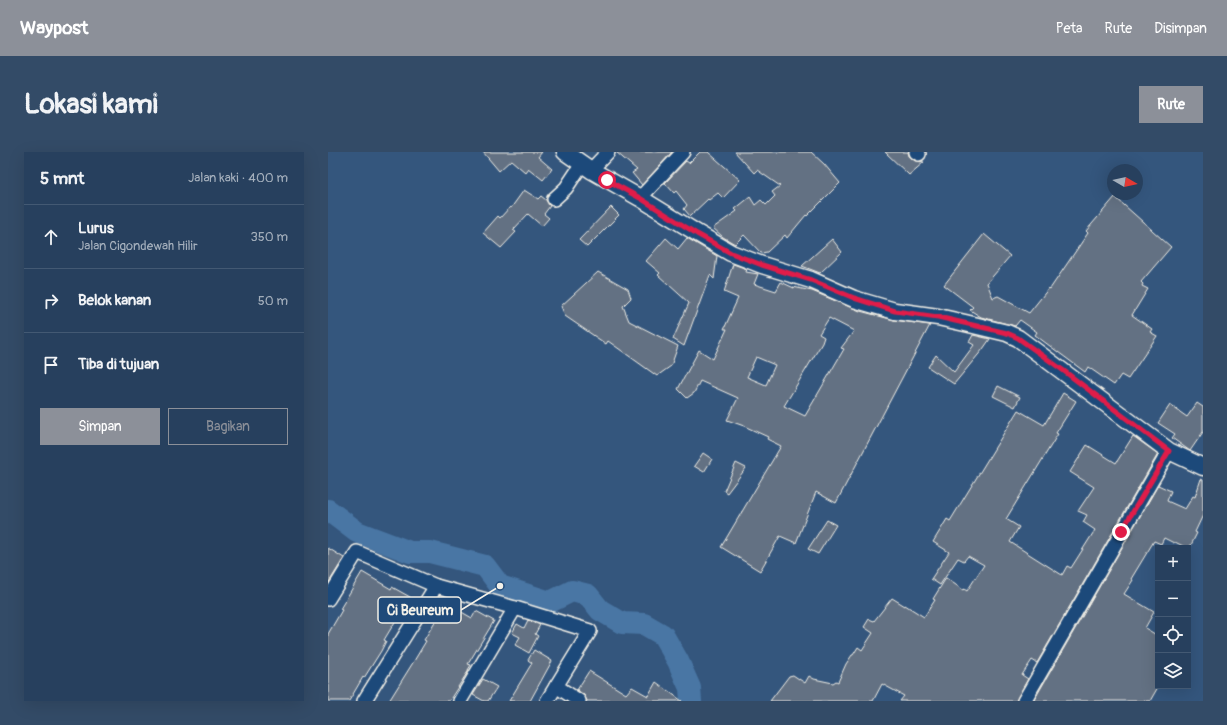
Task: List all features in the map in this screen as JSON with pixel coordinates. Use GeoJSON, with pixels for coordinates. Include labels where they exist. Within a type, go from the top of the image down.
{"type":"FeatureCollection","features":[{"type":"Feature","properties":{"kind":"street"},"geometry":{"type":"LineString","coordinates":[[565,152],[586,167],[731,253],[762,265],[811,280],[854,298],[895,311],[938,317],[1007,333],[1018,338],[1169,451],[1203,467]]}},
{"type":"Feature","properties":{"kind":"street"},"geometry":{"type":"LineString","coordinates":[[554,199],[586,167],[608,152]]}},
{"type":"Feature","properties":{"kind":"street"},"geometry":{"type":"LineString","coordinates":[[640,198],[683,152]]}},
{"type":"Feature","properties":{"kind":"street"},"geometry":{"type":"LineString","coordinates":[[1024,701],[1169,451]]}},
{"type":"Feature","properties":{"kind":"street"},"geometry":{"type":"LineString","coordinates":[[328,599],[357,552],[436,586],[590,631],[547,701]]}},
{"type":"Feature","properties":{"kind":"street"},"geometry":{"type":"LineString","coordinates":[[364,701],[436,586]]}},
{"type":"Feature","properties":{"kind":"street"},"geometry":{"type":"LineString","coordinates":[[466,699],[515,608]]}},
{"type":"Feature","properties":{"kind":"street"},"geometry":{"type":"LineString","coordinates":[[556,686],[579,701]]}},
{"type":"Feature","properties":{"kind":"building"},"geometry":{"type":"Polygon","coordinates":[[[483,152],[542,152],[538,157],[552,169],[543,180],[528,168],[525,172],[511,160],[499,171],[483,152]]]}},
{"type":"Feature","properties":{"kind":"building"},"geometry":{"type":"Polygon","coordinates":[[[616,152],[672,152],[642,185],[632,173],[637,170],[616,152]]]}},
{"type":"Feature","properties":{"kind":"building"},"geometry":{"type":"Polygon","coordinates":[[[700,152],[708,152],[740,180],[723,198],[718,193],[709,200],[708,199],[690,216],[684,209],[687,205],[676,191],[674,193],[665,183],[686,161],[689,163],[700,152]]]}},
{"type":"Feature","properties":{"kind":"building"},"geometry":{"type":"Polygon","coordinates":[[[735,152],[811,152],[824,164],[840,183],[807,216],[806,215],[787,238],[785,235],[767,252],[761,253],[744,235],[735,244],[723,237],[713,228],[737,211],[735,209],[750,197],[755,205],[761,200],[766,205],[775,196],[772,192],[780,186],[757,170],[754,173],[735,152]]]}},
{"type":"Feature","properties":{"kind":"building"},"geometry":{"type":"Polygon","coordinates":[[[885,152],[908,152],[909,156],[915,161],[924,162],[909,175],[885,152]]]}},
{"type":"Feature","properties":{"kind":"building"},"geometry":{"type":"Polygon","coordinates":[[[524,190],[538,199],[541,196],[546,200],[550,206],[544,214],[549,218],[542,226],[528,214],[513,230],[516,232],[501,248],[483,233],[498,216],[500,218],[510,207],[511,208],[524,190]]]}},
{"type":"Feature","properties":{"kind":"building"},"geometry":{"type":"Polygon","coordinates":[[[1112,200],[1118,200],[1171,247],[1141,282],[1143,284],[1142,286],[1148,289],[1132,315],[1152,329],[1150,332],[1157,336],[1128,379],[1121,375],[1114,385],[1088,367],[1085,372],[1035,335],[1037,332],[1020,320],[1015,326],[981,317],[970,310],[973,307],[944,285],[984,234],[1010,256],[987,283],[993,298],[998,296],[1029,313],[1049,288],[1050,289],[1088,233],[1086,231],[1112,200]]]}},
{"type":"Feature","properties":{"kind":"building"},"geometry":{"type":"Polygon","coordinates":[[[611,207],[619,215],[587,247],[579,240],[611,207]]]}},
{"type":"Feature","properties":{"kind":"building"},"geometry":{"type":"Polygon","coordinates":[[[666,238],[678,249],[687,238],[717,256],[714,279],[710,275],[684,346],[673,339],[689,303],[658,275],[660,273],[646,261],[666,238]]]}},
{"type":"Feature","properties":{"kind":"building"},"geometry":{"type":"Polygon","coordinates":[[[832,239],[842,252],[820,273],[802,266],[832,239]]]}},
{"type":"Feature","properties":{"kind":"building"},"geometry":{"type":"Polygon","coordinates":[[[733,264],[747,269],[746,272],[758,274],[754,284],[776,291],[781,282],[794,288],[793,287],[812,291],[860,311],[894,320],[930,325],[836,503],[816,492],[796,543],[780,536],[760,571],[721,547],[781,446],[767,439],[768,437],[727,420],[738,398],[700,381],[694,393],[687,398],[678,389],[699,350],[713,359],[727,329],[724,329],[738,298],[724,292],[733,264]],[[829,318],[819,334],[824,337],[822,343],[784,406],[805,416],[844,349],[841,348],[854,331],[829,318]],[[756,357],[747,377],[766,385],[775,365],[756,357]]]}},
{"type":"Feature","properties":{"kind":"building"},"geometry":{"type":"Polygon","coordinates":[[[598,272],[628,289],[631,298],[623,306],[629,321],[678,346],[671,366],[657,376],[608,341],[606,344],[565,316],[561,306],[598,272]]]}},
{"type":"Feature","properties":{"kind":"building"},"geometry":{"type":"Polygon","coordinates":[[[973,335],[990,339],[954,384],[928,367],[936,355],[954,372],[974,345],[969,342],[973,335]]]}},
{"type":"Feature","properties":{"kind":"building"},"geometry":{"type":"Polygon","coordinates":[[[998,386],[1020,397],[1015,407],[993,396],[998,386]]]}},
{"type":"Feature","properties":{"kind":"building"},"geometry":{"type":"Polygon","coordinates":[[[1063,393],[1076,401],[1056,433],[1058,434],[1006,519],[1019,527],[1010,542],[1062,575],[1067,566],[1071,568],[1095,530],[1083,522],[1087,515],[1078,511],[1094,487],[1070,472],[1087,445],[1116,463],[1133,436],[1158,454],[1037,663],[1032,660],[1022,675],[1028,679],[1016,701],[900,701],[904,696],[882,684],[873,701],[770,701],[789,676],[793,675],[805,683],[809,676],[814,679],[833,683],[836,681],[838,682],[852,655],[858,647],[862,650],[873,633],[864,627],[869,619],[874,621],[892,598],[924,617],[935,600],[933,599],[946,578],[963,590],[964,589],[967,591],[984,565],[968,556],[964,561],[958,558],[940,585],[931,579],[949,552],[933,542],[947,519],[950,521],[1018,410],[1044,425],[1063,393]]]}},
{"type":"Feature","properties":{"kind":"building"},"geometry":{"type":"Polygon","coordinates":[[[1197,403],[1203,407],[1203,432],[1190,451],[1172,438],[1175,434],[1158,423],[1170,405],[1187,417],[1197,403]]]}},
{"type":"Feature","properties":{"kind":"building"},"geometry":{"type":"Polygon","coordinates":[[[703,453],[712,459],[704,472],[694,466],[703,453]]]}},
{"type":"Feature","properties":{"kind":"building"},"geometry":{"type":"Polygon","coordinates":[[[736,463],[746,468],[727,493],[724,491],[736,463]]]}},
{"type":"Feature","properties":{"kind":"building"},"geometry":{"type":"Polygon","coordinates":[[[1201,479],[1203,480],[1203,515],[1191,545],[1181,545],[1164,538],[1161,544],[1154,541],[1131,579],[1133,580],[1124,594],[1154,612],[1145,628],[1155,634],[1155,689],[1157,689],[1150,701],[1034,700],[1158,485],[1171,491],[1167,501],[1185,509],[1193,496],[1195,497],[1201,479]]]}},
{"type":"Feature","properties":{"kind":"building"},"geometry":{"type":"Polygon","coordinates":[[[827,520],[836,525],[818,554],[808,549],[827,520]]]}},
{"type":"Feature","properties":{"kind":"building"},"geometry":{"type":"Polygon","coordinates":[[[328,548],[344,558],[328,584],[328,548]]]}},
{"type":"Feature","properties":{"kind":"building"},"geometry":{"type":"Polygon","coordinates":[[[362,572],[391,589],[392,587],[410,597],[384,640],[386,641],[381,651],[349,701],[328,701],[328,634],[342,610],[340,609],[362,572]]]}},
{"type":"Feature","properties":{"kind":"building"},"geometry":{"type":"Polygon","coordinates":[[[446,603],[472,618],[476,611],[494,621],[468,664],[471,665],[469,670],[449,701],[389,701],[426,641],[424,640],[446,603]]]}},
{"type":"Feature","properties":{"kind":"building"},"geometry":{"type":"Polygon","coordinates":[[[528,620],[540,625],[535,634],[538,636],[529,653],[515,645],[520,637],[512,633],[517,624],[524,628],[528,620]]]}},
{"type":"Feature","properties":{"kind":"building"},"geometry":{"type":"Polygon","coordinates":[[[534,650],[552,661],[530,701],[509,701],[532,663],[528,660],[534,650]]]}},
{"type":"Feature","properties":{"kind":"building"},"geometry":{"type":"Polygon","coordinates":[[[589,671],[626,694],[632,687],[648,696],[656,682],[682,701],[587,701],[584,695],[577,690],[589,671]]]}},
{"type":"Feature","properties":{"kind":"building"},"geometry":{"type":"Polygon","coordinates":[[[483,679],[497,687],[488,701],[484,701],[473,695],[483,679]]]}},
{"type":"Feature","properties":{"kind":"waterway"},"geometry":{"type":"LineString","coordinates":[[328,510],[357,532],[410,552],[430,552],[485,566],[500,586],[550,602],[572,591],[588,595],[600,610],[622,623],[644,624],[663,635],[678,661],[690,688],[691,701]]}},
{"type":"Feature","properties":{"kind":"place","name":"Ci Beureum"},"geometry":{"type":"Point","coordinates":[500,586]}},
{"type":"Feature","properties":{"kind":"route"},"geometry":{"type":"LineString","coordinates":[[607,180],[640,198],[697,234],[731,253],[762,265],[811,280],[854,298],[895,311],[938,317],[1007,333],[1018,338],[1169,451],[1121,532]]}}]}
